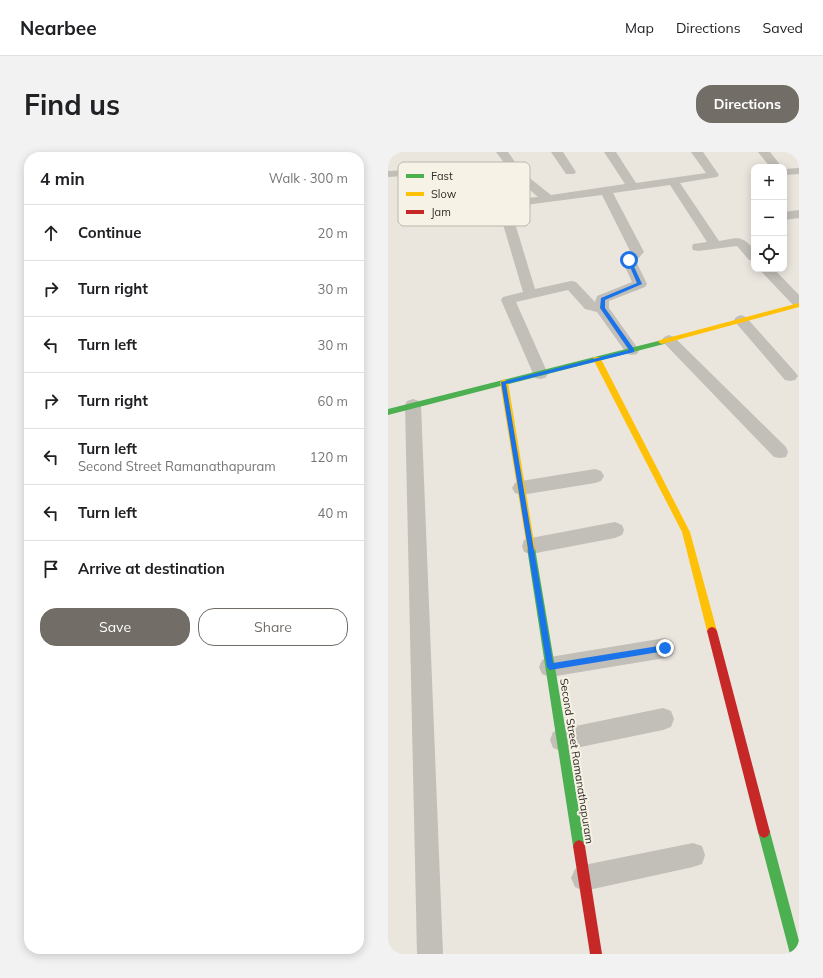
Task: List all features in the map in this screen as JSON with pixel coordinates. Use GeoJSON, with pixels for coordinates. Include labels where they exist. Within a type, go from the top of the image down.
{"type":"FeatureCollection","features":[{"type":"Feature","properties":{"kind":"street"},"geometry":{"type":"LineString","coordinates":[[502,152],[509,162]]}},
{"type":"Feature","properties":{"kind":"street"},"geometry":{"type":"LineString","coordinates":[[557,152],[570,172]]}},
{"type":"Feature","properties":{"kind":"street"},"geometry":{"type":"LineString","coordinates":[[610,152],[633,187]]}},
{"type":"Feature","properties":{"kind":"street"},"geometry":{"type":"LineString","coordinates":[[530,201],[713,175],[696,152]]}},
{"type":"Feature","properties":{"kind":"street"},"geometry":{"type":"LineString","coordinates":[[764,152],[774,164]]}},
{"type":"Feature","properties":{"kind":"street"},"geometry":{"type":"LineString","coordinates":[[787,172],[799,171]]}},
{"type":"Feature","properties":{"kind":"street"},"geometry":{"type":"LineString","coordinates":[[388,174],[398,173]]}},
{"type":"Feature","properties":{"kind":"street"},"geometry":{"type":"LineString","coordinates":[[673,181],[715,245]]}},
{"type":"Feature","properties":{"kind":"street"},"geometry":{"type":"LineString","coordinates":[[530,184],[548,199]]}},
{"type":"Feature","properties":{"kind":"street"},"geometry":{"type":"LineString","coordinates":[[606,191],[637,252],[629,260],[640,284],[602,299],[602,308],[632,350]]}},
{"type":"Feature","properties":{"kind":"street"},"geometry":{"type":"LineString","coordinates":[[787,216],[799,214]]}},
{"type":"Feature","properties":{"kind":"street"},"geometry":{"type":"LineString","coordinates":[[510,226],[530,294]]}},
{"type":"Feature","properties":{"kind":"street"},"geometry":{"type":"LineString","coordinates":[[698,247],[740,242],[751,254]]}},
{"type":"Feature","properties":{"kind":"street"},"geometry":{"type":"LineString","coordinates":[[388,412],[632,350],[799,304],[769,272]]}},
{"type":"Feature","properties":{"kind":"street"},"geometry":{"type":"LineString","coordinates":[[540,374],[508,300],[571,285],[590,306],[602,308]]}},
{"type":"Feature","properties":{"kind":"street"},"geometry":{"type":"LineString","coordinates":[[741,320],[790,376]]}},
{"type":"Feature","properties":{"kind":"street"},"geometry":{"type":"LineString","coordinates":[[669,340],[780,452]]}},
{"type":"Feature","properties":{"kind":"street"},"geometry":{"type":"LineString","coordinates":[[597,359],[686,532],[796,954]]}},
{"type":"Feature","properties":{"kind":"street","name":"Second Street Ramanathapuram"},"geometry":{"type":"LineString","coordinates":[[504,382],[596,954]]}},
{"type":"Feature","properties":{"kind":"street"},"geometry":{"type":"LineString","coordinates":[[413,405],[430,954]]}},
{"type":"Feature","properties":{"kind":"street"},"geometry":{"type":"LineString","coordinates":[[521,488],[595,476]]}},
{"type":"Feature","properties":{"kind":"street"},"geometry":{"type":"LineString","coordinates":[[531,546],[615,530]]}},
{"type":"Feature","properties":{"kind":"street"},"geometry":{"type":"LineString","coordinates":[[550,667],[665,648]]}},
{"type":"Feature","properties":{"kind":"street"},"geometry":{"type":"LineString","coordinates":[[561,740],[663,719]]}},
{"type":"Feature","properties":{"kind":"street"},"geometry":{"type":"LineString","coordinates":[[584,878],[693,855]]}},
{"type":"Feature","properties":{"kind":"traffic: fast"},"geometry":{"type":"LineString","coordinates":[[388,412],[662,342]]}},
{"type":"Feature","properties":{"kind":"traffic: fast"},"geometry":{"type":"LineString","coordinates":[[531,548],[579,846]]}},
{"type":"Feature","properties":{"kind":"traffic: fast"},"geometry":{"type":"LineString","coordinates":[[764,832],[796,954]]}},
{"type":"Feature","properties":{"kind":"traffic: slow"},"geometry":{"type":"LineString","coordinates":[[662,342],[799,305]]}},
{"type":"Feature","properties":{"kind":"traffic: slow"},"geometry":{"type":"LineString","coordinates":[[597,359],[686,532],[712,631]]}},
{"type":"Feature","properties":{"kind":"traffic: slow"},"geometry":{"type":"LineString","coordinates":[[504,382],[531,548]]}},
{"type":"Feature","properties":{"kind":"traffic: jam"},"geometry":{"type":"LineString","coordinates":[[712,631],[764,832]]}},
{"type":"Feature","properties":{"kind":"traffic: jam"},"geometry":{"type":"LineString","coordinates":[[579,846],[596,954]]}},
{"type":"Feature","properties":{"kind":"route"},"geometry":{"type":"LineString","coordinates":[[629,260],[640,284],[602,299],[602,308],[632,350],[504,382],[550,667],[665,648]]}}]}
